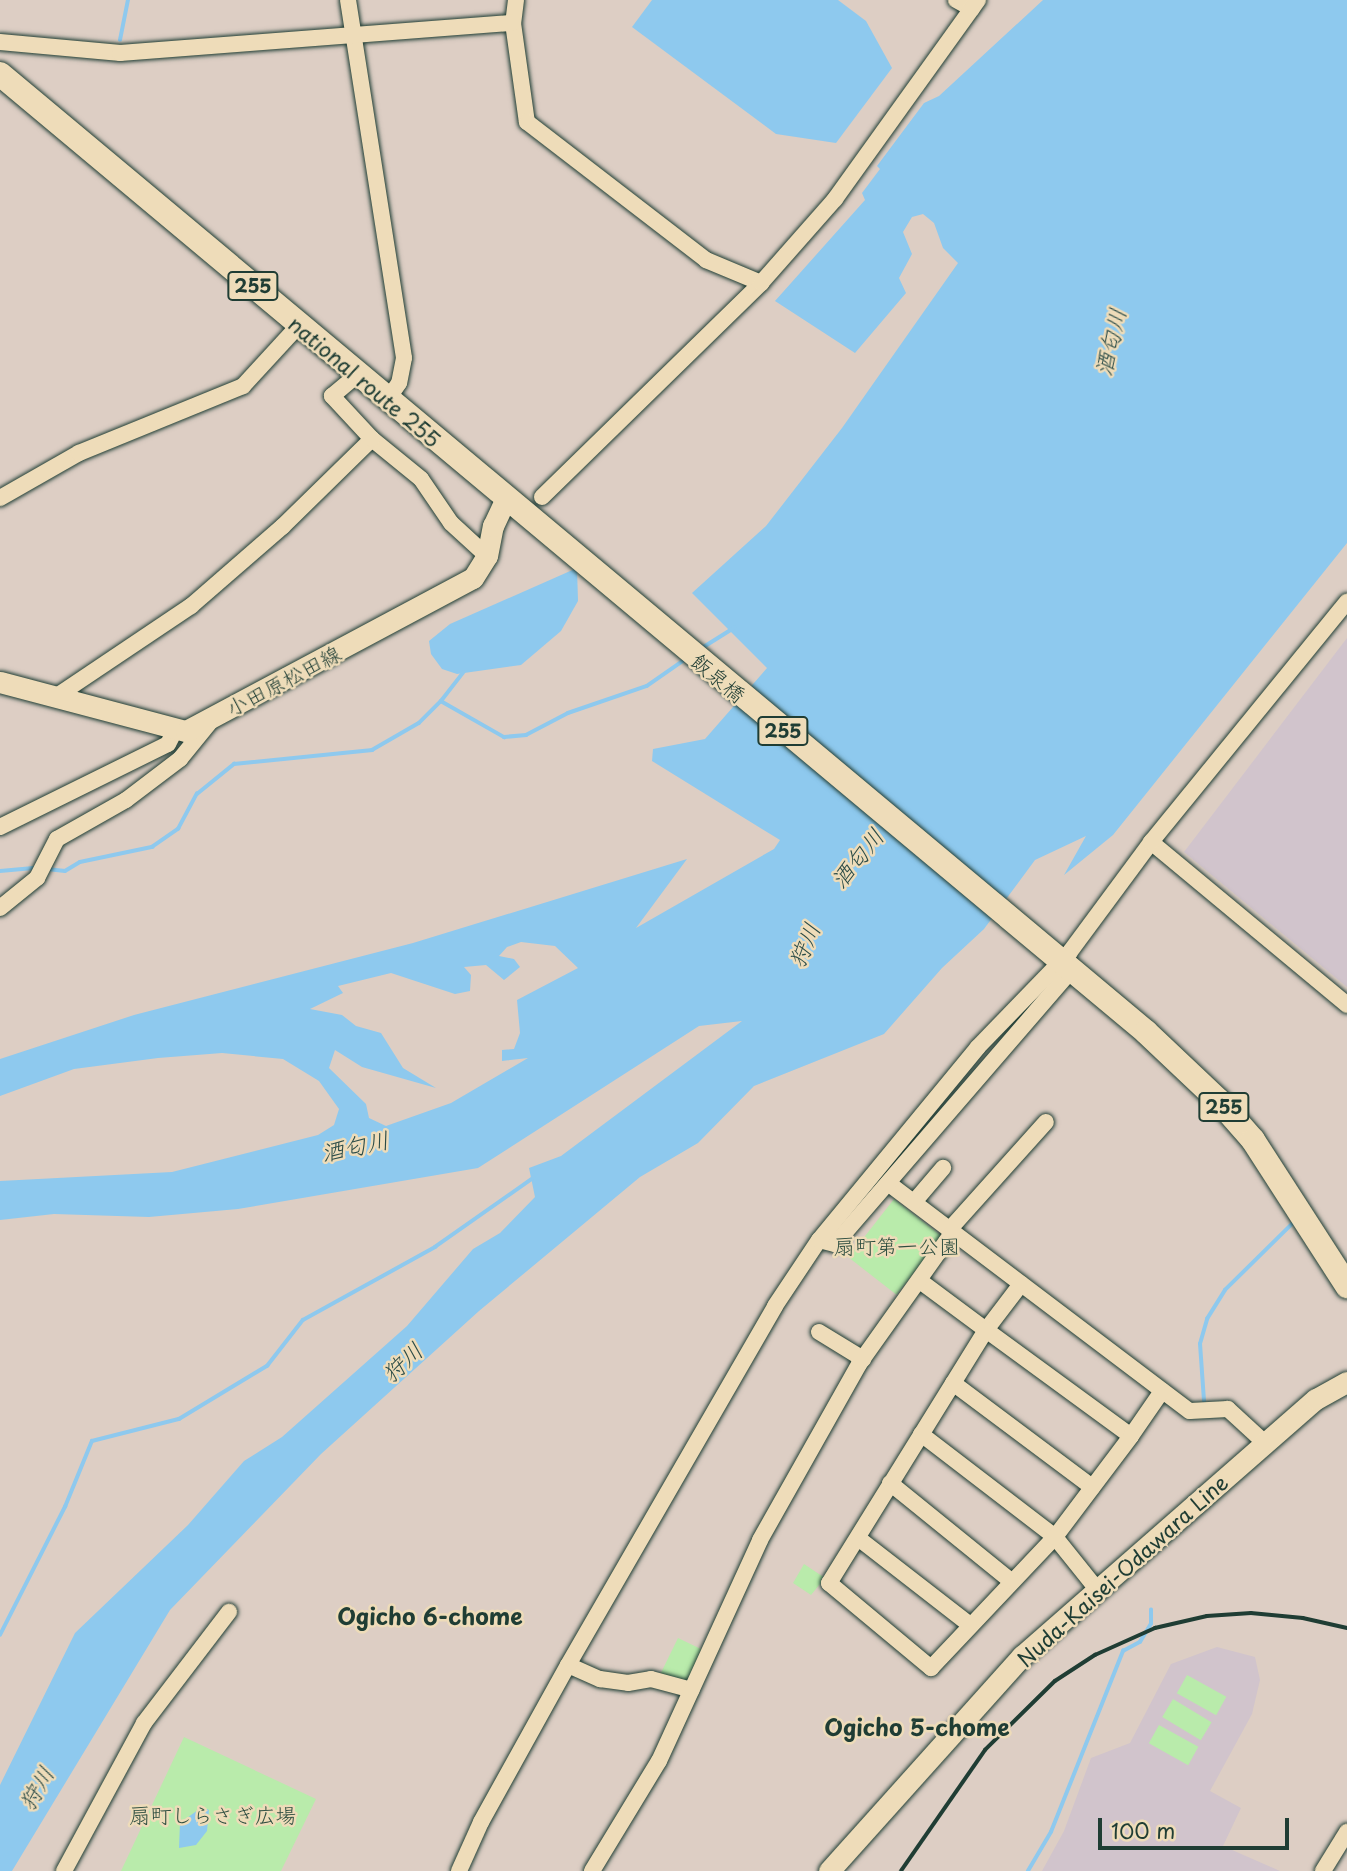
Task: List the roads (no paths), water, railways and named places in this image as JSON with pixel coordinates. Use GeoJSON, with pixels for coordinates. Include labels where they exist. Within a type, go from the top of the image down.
{"type":"FeatureCollection","features":[{"type":"Feature","properties":{"kind":"highway","name":"national route 255"},"geometry":{"type":"LineString","coordinates":[[0,74],[506,498]]}},
{"type":"Feature","properties":{"kind":"highway","name":"飯泉橋"},"geometry":{"type":"LineString","coordinates":[[506,498],[1066,967]]}},
{"type":"Feature","properties":{"kind":"highway","name":"255"},"geometry":{"type":"LineString","coordinates":[[1066,967],[1217,1100],[1253,1140],[1347,1286]]}},
{"type":"Feature","properties":{"kind":"main road","name":"小田原松田線"},"geometry":{"type":"LineString","coordinates":[[175,730],[186,731],[473,578],[487,556],[493,526],[506,498]]}},
{"type":"Feature","properties":{"kind":"main road"},"geometry":{"type":"LineString","coordinates":[[0,682],[175,730]]}},
{"type":"Feature","properties":{"kind":"main road","name":"Nuda-Kaisei-Odawara Line"},"geometry":{"type":"LineString","coordinates":[[829,1871],[1022,1657],[1096,1588],[1316,1399],[1347,1382]]}},
{"type":"Feature","properties":{"kind":"street"},"geometry":{"type":"LineString","coordinates":[[348,0],[404,359],[399,383],[387,400]]}},
{"type":"Feature","properties":{"kind":"street"},"geometry":{"type":"LineString","coordinates":[[516,0],[513,23],[527,122],[706,260],[761,283]]}},
{"type":"Feature","properties":{"kind":"street"},"geometry":{"type":"LineString","coordinates":[[542,497],[761,283],[835,200],[975,5],[956,0]]}},
{"type":"Feature","properties":{"kind":"street"},"geometry":{"type":"LineString","coordinates":[[0,42],[120,52],[513,23]]}},
{"type":"Feature","properties":{"kind":"street"},"geometry":{"type":"LineString","coordinates":[[0,498],[79,453],[243,386],[299,325]]}},
{"type":"Feature","properties":{"kind":"street"},"geometry":{"type":"LineString","coordinates":[[358,374],[331,396],[372,439],[421,479],[451,523],[487,556]]}},
{"type":"Feature","properties":{"kind":"street"},"geometry":{"type":"LineString","coordinates":[[54,698],[191,606],[282,527],[372,439]]}},
{"type":"Feature","properties":{"kind":"street"},"geometry":{"type":"LineString","coordinates":[[819,1240],[835,1244],[888,1183],[1066,967],[1152,842],[1347,602]]}},
{"type":"Feature","properties":{"kind":"street"},"geometry":{"type":"LineString","coordinates":[[0,908],[40,870],[57,839],[126,800],[180,759],[215,716]]}},
{"type":"Feature","properties":{"kind":"street"},"geometry":{"type":"LineString","coordinates":[[0,827],[168,744],[175,730]]}},
{"type":"Feature","properties":{"kind":"street"},"geometry":{"type":"LineString","coordinates":[[1152,842],[1347,1005]]}},
{"type":"Feature","properties":{"kind":"street"},"geometry":{"type":"LineString","coordinates":[[459,1871],[481,1822],[568,1665],[775,1306],[819,1240],[978,1047],[1066,967]]}},
{"type":"Feature","properties":{"kind":"street"},"geometry":{"type":"LineString","coordinates":[[592,1871],[659,1761],[760,1540],[863,1359],[920,1281],[951,1232],[1046,1122]]}},
{"type":"Feature","properties":{"kind":"street"},"geometry":{"type":"LineString","coordinates":[[914,1202],[943,1168]]}},
{"type":"Feature","properties":{"kind":"street"},"geometry":{"type":"LineString","coordinates":[[888,1183],[1190,1411],[1228,1409],[1266,1444]]}},
{"type":"Feature","properties":{"kind":"street"},"geometry":{"type":"LineString","coordinates":[[920,1281],[1131,1436]]}},
{"type":"Feature","properties":{"kind":"street"},"geometry":{"type":"LineString","coordinates":[[1021,1284],[986,1330],[829,1583],[930,1668],[969,1624],[1055,1537],[1162,1391]]}},
{"type":"Feature","properties":{"kind":"street"},"geometry":{"type":"LineString","coordinates":[[819,1332],[863,1359]]}},
{"type":"Feature","properties":{"kind":"street"},"geometry":{"type":"LineString","coordinates":[[953,1383],[1092,1487]]}},
{"type":"Feature","properties":{"kind":"street"},"geometry":{"type":"LineString","coordinates":[[921,1434],[1055,1537],[1096,1588]]}},
{"type":"Feature","properties":{"kind":"street"},"geometry":{"type":"LineString","coordinates":[[890,1483],[1011,1581]]}},
{"type":"Feature","properties":{"kind":"street"},"geometry":{"type":"LineString","coordinates":[[858,1538],[969,1624]]}},
{"type":"Feature","properties":{"kind":"street"},"geometry":{"type":"LineString","coordinates":[[64,1871],[144,1723],[229,1612]]}},
{"type":"Feature","properties":{"kind":"street"},"geometry":{"type":"LineString","coordinates":[[568,1665],[600,1679],[628,1683],[651,1679],[692,1690]]}},
{"type":"Feature","properties":{"kind":"street"},"geometry":{"type":"LineString","coordinates":[[1323,1871],[1347,1832]]}},
{"type":"Feature","properties":{"kind":"water"},"geometry":{"type":"Polygon","coordinates":[[[652,0],[838,0],[866,21],[892,68],[836,143],[776,134],[632,27],[652,0]]]}},
{"type":"Feature","properties":{"kind":"water"},"geometry":{"type":"Polygon","coordinates":[[[1043,0],[1347,0],[1347,543],[1113,835],[1064,875],[1086,836],[1035,860],[984,929],[942,968],[884,1034],[754,1086],[698,1143],[640,1177],[479,1311],[321,1454],[170,1610],[12,1871],[0,1871],[0,1785],[75,1633],[188,1525],[244,1461],[282,1437],[407,1326],[473,1249],[500,1233],[535,1197],[529,1168],[561,1156],[742,1021],[699,1026],[478,1168],[238,1209],[149,1217],[54,1214],[0,1220],[0,1181],[172,1172],[318,1135],[334,1125],[339,1109],[319,1081],[283,1059],[222,1053],[158,1058],[74,1069],[0,1096],[0,1059],[134,1015],[413,943],[687,859],[636,928],[774,849],[780,840],[652,761],[653,749],[705,739],[767,668],[692,593],[766,526],[842,428],[958,263],[943,248],[934,223],[923,214],[912,217],[903,232],[912,254],[899,278],[906,293],[855,353],[775,301],[865,200],[862,193],[880,169],[877,166],[924,103],[939,96],[1043,0]],[[521,942],[507,947],[499,956],[514,959],[520,967],[504,980],[486,965],[464,967],[471,975],[470,991],[455,994],[391,973],[338,986],[343,993],[310,1009],[342,1015],[356,1026],[381,1033],[403,1068],[436,1088],[362,1067],[335,1050],[329,1068],[366,1104],[369,1118],[386,1126],[451,1103],[528,1058],[502,1061],[502,1050],[514,1049],[520,1033],[517,1000],[578,968],[555,946],[521,942]]]}},
{"type":"Feature","properties":{"kind":"water"},"geometry":{"type":"Polygon","coordinates":[[[577,568],[578,601],[561,631],[521,665],[457,674],[442,669],[431,654],[429,641],[450,624],[577,568]]]}},
{"type":"Feature","properties":{"kind":"water"},"geometry":{"type":"Polygon","coordinates":[[[202,1807],[209,1810],[207,1831],[196,1845],[179,1848],[180,1823],[202,1807]]]}},
{"type":"Feature","properties":{"kind":"waterway"},"geometry":{"type":"LineString","coordinates":[[120,40],[128,0]]}},
{"type":"Feature","properties":{"kind":"waterway"},"geometry":{"type":"LineString","coordinates":[[702,648],[734,628]]}},
{"type":"Feature","properties":{"kind":"waterway"},"geometry":{"type":"LineString","coordinates":[[47,869],[65,871],[80,862],[152,847],[178,829],[197,794],[234,764],[372,750],[419,723],[441,701],[504,737],[526,735],[568,713],[647,686],[687,658]]}},
{"type":"Feature","properties":{"kind":"waterway"},"geometry":{"type":"LineString","coordinates":[[441,701],[463,673]]}},
{"type":"Feature","properties":{"kind":"waterway"},"geometry":{"type":"LineString","coordinates":[[0,871],[36,868]]}},
{"type":"Feature","properties":{"kind":"waterway"},"geometry":{"type":"LineString","coordinates":[[0,1635],[65,1507],[92,1441],[179,1419],[267,1366],[303,1320],[435,1247],[533,1178]]}},
{"type":"Feature","properties":{"kind":"waterway"},"geometry":{"type":"LineString","coordinates":[[1204,1401],[1200,1344],[1207,1319],[1225,1290],[1293,1223]]}},
{"type":"Feature","properties":{"kind":"waterway"},"geometry":{"type":"LineString","coordinates":[[1028,1871],[1051,1832],[1123,1651],[1140,1642],[1151,1624],[1151,1610]]}},
{"type":"Feature","properties":{"kind":"railway"},"geometry":{"type":"LineString","coordinates":[[901,1871],[985,1750],[1055,1681],[1095,1655],[1155,1628],[1207,1616],[1251,1613],[1303,1618],[1347,1628]]}},
{"type":"Feature","properties":{"kind":"district","name":"Ogicho 6-chome"},"geometry":{"type":"Point","coordinates":[430,1616]}},
{"type":"Feature","properties":{"kind":"district","name":"Ogicho 5-chome"},"geometry":{"type":"Point","coordinates":[917,1727]}},
{"type":"Feature","properties":{"kind":"water label","name":"酒匂川"},"geometry":{"type":"Point","coordinates":[1110,342]}},
{"type":"Feature","properties":{"kind":"water label","name":"酒匂川"},"geometry":{"type":"Point","coordinates":[857,858]}},
{"type":"Feature","properties":{"kind":"water label","name":"狩川"},"geometry":{"type":"Point","coordinates":[804,945]}},
{"type":"Feature","properties":{"kind":"water label","name":"酒匂川"},"geometry":{"type":"Point","coordinates":[355,1146]}},
{"type":"Feature","properties":{"kind":"water label","name":"狩川"},"geometry":{"type":"Point","coordinates":[402,1362]}},
{"type":"Feature","properties":{"kind":"water label","name":"狩川"},"geometry":{"type":"Point","coordinates":[36,1788]}},
{"type":"Feature","properties":{"kind":"park label","name":"扇町第一公園"},"geometry":{"type":"Point","coordinates":[897,1245]}},
{"type":"Feature","properties":{"kind":"park label","name":"扇町しらさぎ広場"},"geometry":{"type":"Point","coordinates":[213,1814]}}]}
